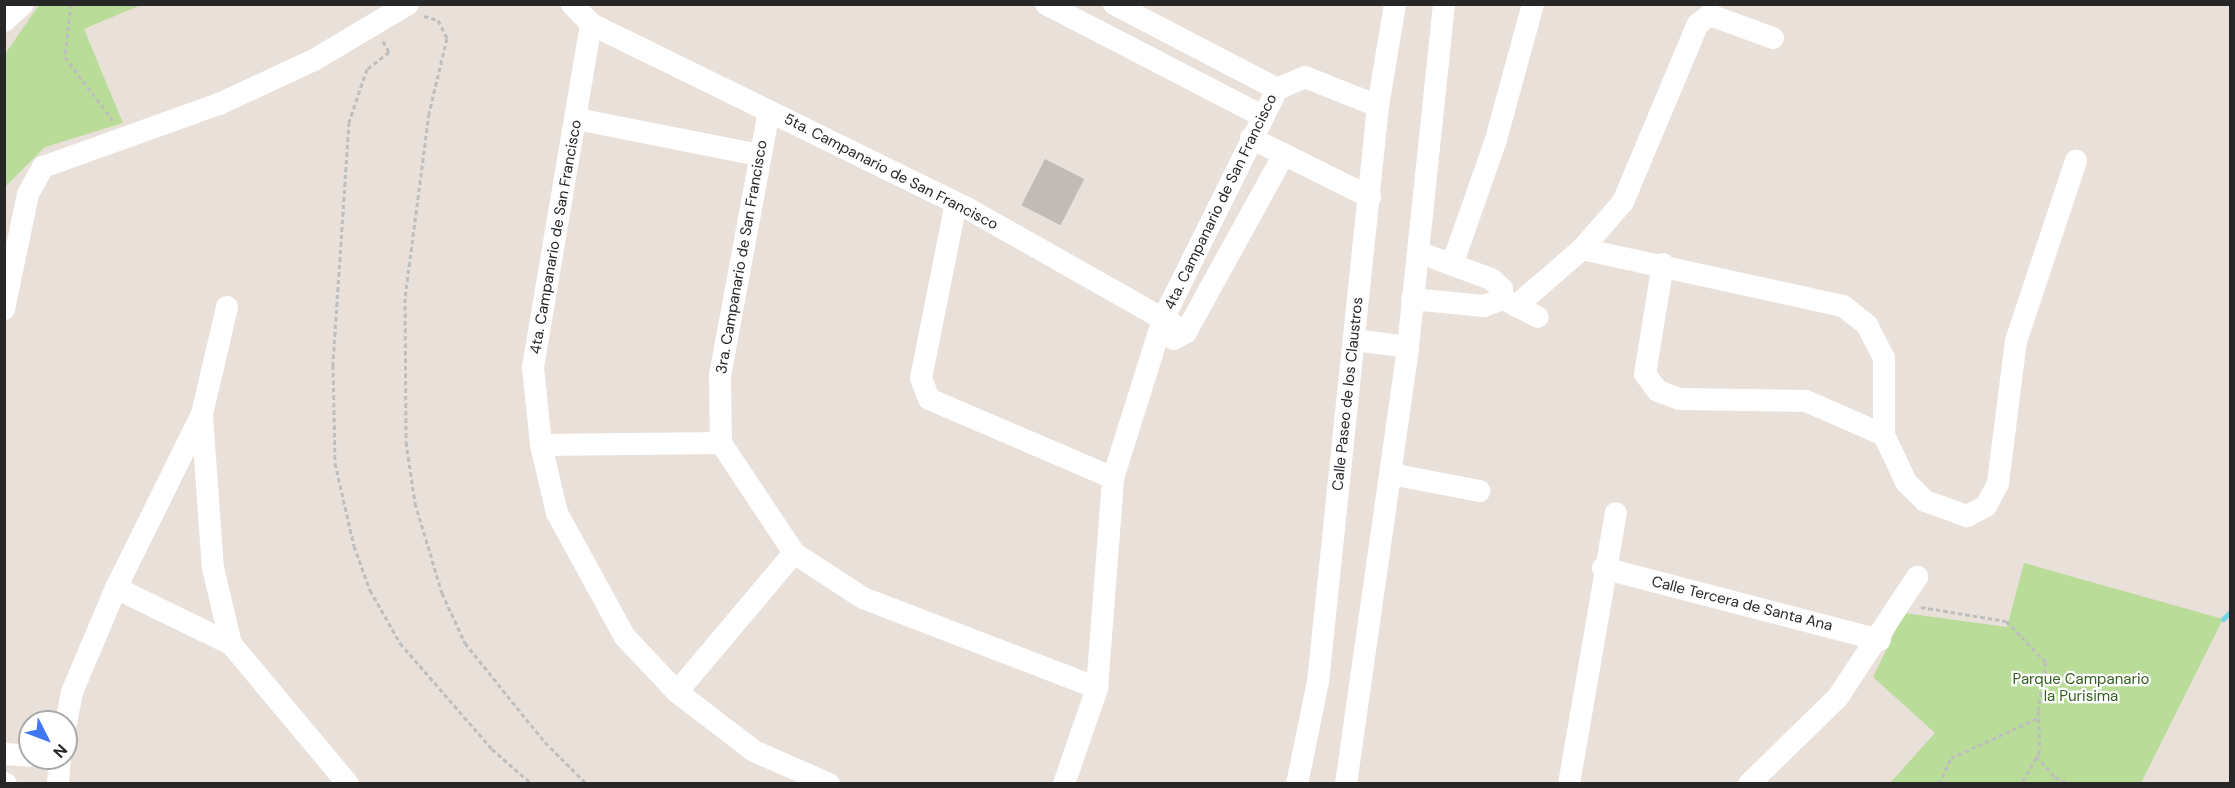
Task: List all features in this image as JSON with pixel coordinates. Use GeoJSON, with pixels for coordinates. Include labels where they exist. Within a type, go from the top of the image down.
{"type":"FeatureCollection","features":[{"type":"Feature","properties":{"kind":"street"},"geometry":{"type":"LineString","coordinates":[[4,21],[23,4]]}},
{"type":"Feature","properties":{"kind":"street"},"geometry":{"type":"LineString","coordinates":[[572,4],[591,24]]}},
{"type":"Feature","properties":{"kind":"street"},"geometry":{"type":"LineString","coordinates":[[1046,4],[1262,116]]}},
{"type":"Feature","properties":{"kind":"street"},"geometry":{"type":"LineString","coordinates":[[1114,4],[1277,89]]}},
{"type":"Feature","properties":{"kind":"street","name":"Calle Paseo de los Claustros"},"geometry":{"type":"LineString","coordinates":[[1297,783],[1318,682],[1378,106],[1395,4]]}},
{"type":"Feature","properties":{"kind":"street"},"geometry":{"type":"LineString","coordinates":[[1346,783],[1408,347],[1444,4]]}},
{"type":"Feature","properties":{"kind":"street"},"geometry":{"type":"LineString","coordinates":[[1453,262],[1495,143],[1533,4]]}},
{"type":"Feature","properties":{"kind":"street"},"geometry":{"type":"LineString","coordinates":[[4,309],[36,175],[56,159],[130,139],[314,60],[410,11]]}},
{"type":"Feature","properties":{"kind":"street"},"geometry":{"type":"LineString","coordinates":[[1412,299],[1484,306],[1509,302],[1582,249],[1623,202],[1698,24],[1710,15],[1773,38]]}},
{"type":"Feature","properties":{"kind":"street","name":"5ta. Campanario de San Francisco"},"geometry":{"type":"LineString","coordinates":[[591,24],[956,203],[1186,332]]}},
{"type":"Feature","properties":{"kind":"street","name":"4ta. Campanario de San Francisco"},"geometry":{"type":"LineString","coordinates":[[591,24],[577,119],[533,367],[541,445],[557,513],[590,579],[625,637],[677,692],[754,751],[829,783]]}},
{"type":"Feature","properties":{"kind":"street","name":"4ta. Campanario de San Francisco"},"geometry":{"type":"LineString","coordinates":[[1064,783],[1097,688],[1113,478],[1156,352],[1162,319],[1277,89],[1305,76],[1378,106]]}},
{"type":"Feature","properties":{"kind":"street","name":"3ra. Campanario de San Francisco"},"geometry":{"type":"LineString","coordinates":[[722,443],[720,375],[759,154],[769,111]]}},
{"type":"Feature","properties":{"kind":"street"},"geometry":{"type":"LineString","coordinates":[[577,119],[759,154]]}},
{"type":"Feature","properties":{"kind":"street"},"geometry":{"type":"LineString","coordinates":[[1251,138],[1283,156],[1370,197]]}},
{"type":"Feature","properties":{"kind":"street"},"geometry":{"type":"LineString","coordinates":[[1186,332],[1283,156]]}},
{"type":"Feature","properties":{"kind":"street"},"geometry":{"type":"LineString","coordinates":[[1582,249],[1663,264],[1843,306],[1867,325],[1884,358],[1884,435],[1906,482],[1924,501],[1967,516],[1986,506],[1998,483],[2016,340],[2076,161]]}},
{"type":"Feature","properties":{"kind":"street"},"geometry":{"type":"LineString","coordinates":[[956,203],[921,378],[929,399],[1113,478]]}},
{"type":"Feature","properties":{"kind":"street"},"geometry":{"type":"LineString","coordinates":[[1418,252],[1453,262],[1491,279],[1502,289],[1509,302],[1538,317]]}},
{"type":"Feature","properties":{"kind":"street"},"geometry":{"type":"LineString","coordinates":[[1663,264],[1645,374],[1658,391],[1680,399],[1806,401],[1884,435]]}},
{"type":"Feature","properties":{"kind":"street"},"geometry":{"type":"LineString","coordinates":[[69,710],[72,692],[116,588],[202,414],[227,307]]}},
{"type":"Feature","properties":{"kind":"street","name":"4ta. Campanario de San Francisco"},"geometry":{"type":"LineString","coordinates":[[1156,352],[1186,332]]}},
{"type":"Feature","properties":{"kind":"street"},"geometry":{"type":"LineString","coordinates":[[1354,340],[1408,347]]}},
{"type":"Feature","properties":{"kind":"street"},"geometry":{"type":"LineString","coordinates":[[202,414],[213,568],[231,644]]}},
{"type":"Feature","properties":{"kind":"street"},"geometry":{"type":"LineString","coordinates":[[541,445],[722,443],[794,553],[863,598],[1097,688]]}},
{"type":"Feature","properties":{"kind":"street"},"geometry":{"type":"LineString","coordinates":[[1391,474],[1479,491]]}},
{"type":"Feature","properties":{"kind":"street"},"geometry":{"type":"LineString","coordinates":[[1569,783],[1603,568],[1616,513]]}},
{"type":"Feature","properties":{"kind":"street"},"geometry":{"type":"LineString","coordinates":[[677,692],[794,553]]}},
{"type":"Feature","properties":{"kind":"street","name":"Calle Tercera de Santa Ana"},"geometry":{"type":"LineString","coordinates":[[1603,568],[1880,640]]}},
{"type":"Feature","properties":{"kind":"street"},"geometry":{"type":"LineString","coordinates":[[1749,783],[1838,697],[1880,640],[1917,577]]}},
{"type":"Feature","properties":{"kind":"street"},"geometry":{"type":"LineString","coordinates":[[116,588],[231,644],[348,783]]}},
{"type":"Feature","properties":{"kind":"path"},"geometry":{"type":"LineString","coordinates":[[71,4],[65,57],[97,105],[130,139]]}},
{"type":"Feature","properties":{"kind":"path"},"geometry":{"type":"LineString","coordinates":[[410,11],[438,20],[447,38],[428,124],[405,298],[406,442],[417,513],[442,593],[465,643],[545,742],[587,783]]}},
{"type":"Feature","properties":{"kind":"path"},"geometry":{"type":"LineString","coordinates":[[389,34],[381,39],[389,52],[367,69],[349,122],[333,365],[334,463],[354,546],[370,590],[400,643],[492,749],[532,783]]}},
{"type":"Feature","properties":{"kind":"path"},"geometry":{"type":"LineString","coordinates":[[1901,604],[2006,621],[2046,662],[2038,718],[2036,756],[2021,783]]}},
{"type":"Feature","properties":{"kind":"path"},"geometry":{"type":"LineString","coordinates":[[1939,783],[1951,758],[2038,718]]}},
{"type":"Feature","properties":{"kind":"path"},"geometry":{"type":"LineString","coordinates":[[2036,756],[2055,777],[2070,783]]}},
{"type":"Feature","properties":{"kind":"path"},"geometry":{"type":"LineString","coordinates":[[2050,783],[2055,777]]}},
{"type":"Feature","properties":{"kind":"green space"},"geometry":{"type":"Polygon","coordinates":[[[39,5],[141,5],[84,29],[123,123],[45,147],[5,187],[5,54],[39,5]]]}},
{"type":"Feature","properties":{"kind":"green space","name":"Parque Campanario la Purisima"},"geometry":{"type":"Polygon","coordinates":[[[2024,563],[2223,619],[2141,783],[1890,783],[1935,733],[1873,677],[1904,613],[2007,627],[2024,563]]]}},
{"type":"Feature","properties":{"kind":"building"},"geometry":{"type":"Polygon","coordinates":[[[1045,159],[1084,179],[1061,225],[1021,205],[1045,159]]]}},
{"type":"Feature","properties":{"kind":"waterway"},"geometry":{"type":"LineString","coordinates":[[2223,619],[2230,612]]}}]}
